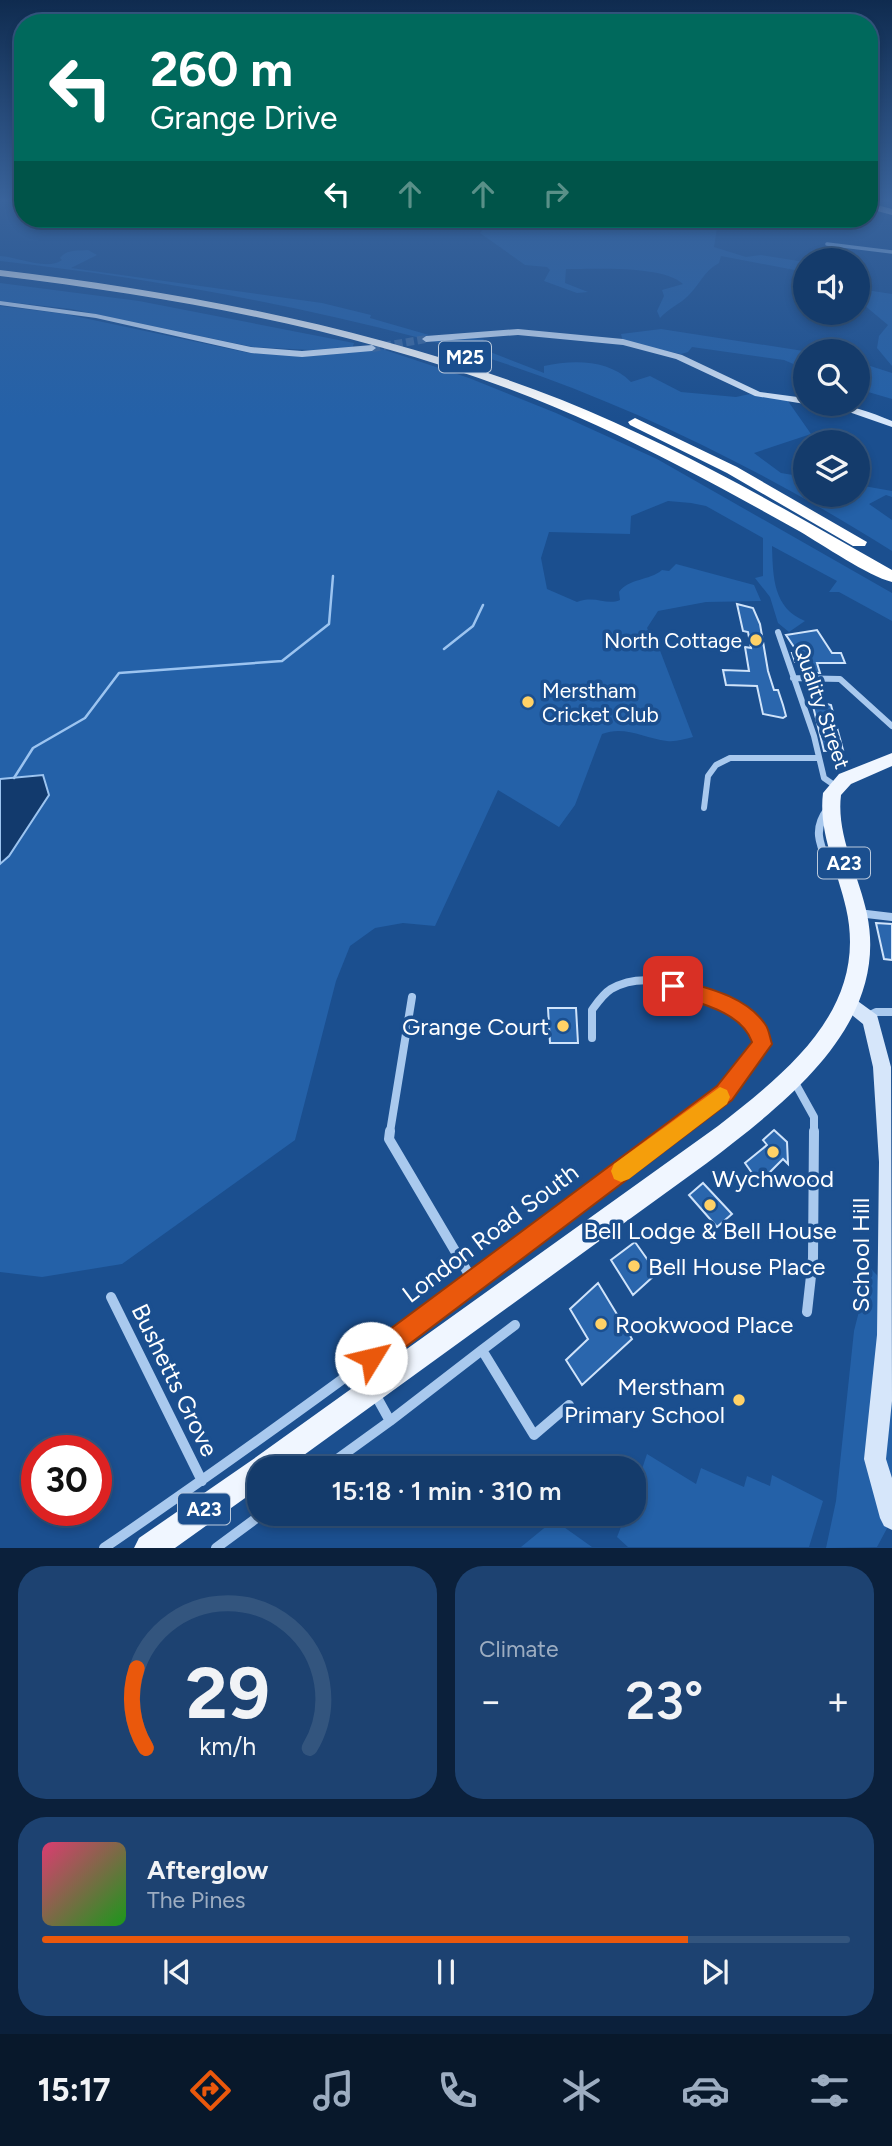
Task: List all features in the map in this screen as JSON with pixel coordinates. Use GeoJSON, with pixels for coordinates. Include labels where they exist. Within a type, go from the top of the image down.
{"type":"FeatureCollection","features":[{"type":"Feature","properties":{"kind":"highway","name":"M25"},"geometry":{"type":"LineString","coordinates":[[2,273],[186,300],[316,327],[417,354],[501,382],[606,424],[676,457],[892,577]]}},
{"type":"Feature","properties":{"kind":"highway","name":"M25"},"geometry":{"type":"LineString","coordinates":[[65,273],[135,282],[243,302],[372,331],[467,358],[582,399],[671,438],[754,481],[892,561]]}},
{"type":"Feature","properties":{"kind":"highway","name":"M25"},"geometry":{"type":"LineString","coordinates":[[0,280],[91,285]]}},
{"type":"Feature","properties":{"kind":"main road"},"geometry":{"type":"LineString","coordinates":[[837,786],[845,779],[892,759]]}},
{"type":"Feature","properties":{"kind":"main road","name":"A23"},"geometry":{"type":"LineString","coordinates":[[837,786],[832,793],[830,807],[857,914],[861,949],[858,1009]]}},
{"type":"Feature","properties":{"kind":"main road","name":"London Road South"},"geometry":{"type":"LineString","coordinates":[[280,1456],[373,1392],[399,1355],[705,1151],[774,1095],[834,1028],[858,1009]]}},
{"type":"Feature","properties":{"kind":"main road","name":"A23"},"geometry":{"type":"LineString","coordinates":[[149,1548],[247,1479]]}},
{"type":"Feature","properties":{"kind":"street"},"geometry":{"type":"LineString","coordinates":[[0,303],[96,316],[251,351],[319,353],[372,348]]}},
{"type":"Feature","properties":{"kind":"street"},"geometry":{"type":"LineString","coordinates":[[426,339],[518,332],[623,342],[680,357],[758,394],[793,399]]}},
{"type":"Feature","properties":{"kind":"street"},"geometry":{"type":"LineString","coordinates":[[870,415],[892,424]]}},
{"type":"Feature","properties":{"kind":"street","name":"Quality Street"},"geometry":{"type":"LineString","coordinates":[[778,632],[814,736],[817,758],[824,778],[837,786]]}},
{"type":"Feature","properties":{"kind":"street"},"geometry":{"type":"LineString","coordinates":[[793,678],[840,679],[892,726]]}},
{"type":"Feature","properties":{"kind":"street"},"geometry":{"type":"LineString","coordinates":[[704,808],[708,776],[716,765],[730,758],[817,758]]}},
{"type":"Feature","properties":{"kind":"street"},"geometry":{"type":"LineString","coordinates":[[857,914],[892,917]]}},
{"type":"Feature","properties":{"kind":"street","name":"London Road South"},"geometry":{"type":"LineString","coordinates":[[104,1548],[202,1481],[399,1355],[474,1283],[724,1093],[762,1044],[758,1030],[742,1015],[716,999],[658,981],[634,983],[610,990],[592,1010],[592,1038]]}},
{"type":"Feature","properties":{"kind":"street"},"geometry":{"type":"LineString","coordinates":[[412,997],[389,1139],[474,1283]]}},
{"type":"Feature","properties":{"kind":"street"},"geometry":{"type":"LineString","coordinates":[[858,1009],[892,1012]]}},
{"type":"Feature","properties":{"kind":"street","name":"School Hill"},"geometry":{"type":"LineString","coordinates":[[858,1009],[873,1026],[882,1067],[888,1162],[888,1335],[875,1459],[892,1518]]}},
{"type":"Feature","properties":{"kind":"street"},"geometry":{"type":"LineString","coordinates":[[792,1077],[814,1117],[813,1258],[807,1312]]}},
{"type":"Feature","properties":{"kind":"street","name":"Bushetts Grove"},"geometry":{"type":"LineString","coordinates":[[111,1297],[202,1481]]}},
{"type":"Feature","properties":{"kind":"street"},"geometry":{"type":"LineString","coordinates":[[342,1456],[515,1325]]}},
{"type":"Feature","properties":{"kind":"street"},"geometry":{"type":"LineString","coordinates":[[482,1350],[534,1435],[569,1405]]}},
{"type":"Feature","properties":{"kind":"street"},"geometry":{"type":"LineString","coordinates":[[373,1392],[390,1421]]}},
{"type":"Feature","properties":{"kind":"street"},"geometry":{"type":"LineString","coordinates":[[216,1548],[247,1525]]}},
{"type":"Feature","properties":{"kind":"shaded area"},"geometry":{"type":"Polygon","coordinates":[[[93,273],[322,303],[371,315],[370,318],[429,335],[420,338],[264,302],[93,273]]]}},
{"type":"Feature","properties":{"kind":"shaded area"},"geometry":{"type":"Polygon","coordinates":[[[548,273],[566,273],[565,283],[588,292],[577,293],[544,281],[548,273]]]}},
{"type":"Feature","properties":{"kind":"shaded area"},"geometry":{"type":"Polygon","coordinates":[[[656,273],[707,273],[688,296],[660,318],[657,311],[664,296],[662,290],[683,284],[656,273]]]}},
{"type":"Feature","properties":{"kind":"shaded area"},"geometry":{"type":"Polygon","coordinates":[[[0,283],[139,301],[354,343],[352,349],[253,347],[71,309],[0,301],[0,283]]]}},
{"type":"Feature","properties":{"kind":"shaded area"},"geometry":{"type":"Polygon","coordinates":[[[870,291],[892,294],[892,366],[877,348],[879,336],[888,325],[870,310],[870,291]]]}},
{"type":"Feature","properties":{"kind":"shaded area"},"geometry":{"type":"Polygon","coordinates":[[[0,306],[65,314],[249,353],[314,356],[382,349],[469,378],[556,413],[657,459],[892,593],[892,621],[839,592],[829,592],[837,581],[772,546],[774,580],[781,600],[794,615],[805,621],[789,632],[778,623],[770,597],[755,578],[763,576],[763,538],[706,506],[668,501],[631,516],[630,534],[549,532],[541,558],[547,589],[577,602],[615,602],[620,600],[619,592],[623,587],[662,570],[669,571],[676,564],[754,585],[761,601],[706,602],[658,611],[647,628],[659,648],[693,737],[670,741],[626,731],[602,734],[575,805],[559,827],[498,790],[435,926],[403,923],[375,928],[350,946],[336,981],[295,1140],[122,1264],[42,1277],[0,1272],[0,306]]]}},
{"type":"Feature","properties":{"kind":"shaded area"},"geometry":{"type":"Polygon","coordinates":[[[661,329],[793,349],[793,364],[784,360],[692,347],[681,354],[623,342],[621,334],[661,329]]]}},
{"type":"Feature","properties":{"kind":"shaded area"},"geometry":{"type":"Polygon","coordinates":[[[465,337],[484,339],[480,348],[544,373],[544,366],[590,363],[612,369],[631,382],[650,376],[681,392],[736,397],[750,394],[788,401],[793,408],[793,416],[798,416],[808,430],[793,430],[793,440],[754,453],[781,473],[793,475],[793,493],[726,457],[611,403],[492,359],[431,341],[465,337]]]}},
{"type":"Feature","properties":{"kind":"shaded area"},"geometry":{"type":"Polygon","coordinates":[[[870,366],[892,373],[892,399],[870,393],[870,366]]]}},
{"type":"Feature","properties":{"kind":"shaded area"},"geometry":{"type":"Polygon","coordinates":[[[870,487],[892,491],[892,497],[886,495],[870,503],[870,487]]]}},
{"type":"Feature","properties":{"kind":"shaded area"},"geometry":{"type":"Polygon","coordinates":[[[870,505],[892,520],[892,551],[818,507],[870,507],[870,505]]]}},
{"type":"Feature","properties":{"kind":"shaded area"},"geometry":{"type":"Polygon","coordinates":[[[43,775],[49,795],[9,856],[0,864],[0,779],[43,775]]]}},
{"type":"Feature","properties":{"kind":"shaded area"},"geometry":{"type":"Polygon","coordinates":[[[870,1268],[877,1275],[892,1375],[892,1519],[877,1547],[826,1548],[836,1501],[854,1331],[870,1268]]]}},
{"type":"Feature","properties":{"kind":"shaded area"},"geometry":{"type":"Polygon","coordinates":[[[647,1454],[696,1484],[701,1468],[744,1487],[747,1476],[770,1486],[772,1475],[823,1501],[809,1547],[628,1547],[617,1537],[621,1526],[646,1526],[647,1454]]]}},
{"type":"Feature","properties":{"kind":"shaded area"},"geometry":{"type":"Polygon","coordinates":[[[547,1526],[562,1526],[592,1547],[521,1547],[547,1526]]]}},
{"type":"Feature","properties":{"kind":"building"},"geometry":{"type":"Polygon","coordinates":[[[737,604],[753,608],[760,624],[768,671],[774,690],[778,690],[783,705],[786,716],[783,718],[763,714],[757,686],[726,685],[723,670],[749,671],[745,647],[751,648],[748,632],[743,631],[737,604]]]}},
{"type":"Feature","properties":{"kind":"building"},"geometry":{"type":"Polygon","coordinates":[[[817,630],[832,653],[841,653],[845,663],[817,663],[820,673],[803,673],[800,662],[795,662],[792,653],[798,653],[786,635],[817,630]]]}},
{"type":"Feature","properties":{"kind":"building"},"geometry":{"type":"Polygon","coordinates":[[[811,698],[822,698],[823,703],[831,705],[843,750],[824,751],[811,698]]]}},
{"type":"Feature","properties":{"kind":"building"},"geometry":{"type":"Polygon","coordinates":[[[876,923],[892,924],[892,960],[884,959],[876,923]]]}},
{"type":"Feature","properties":{"kind":"building","name":"Grange Court"},"geometry":{"type":"Polygon","coordinates":[[[548,1008],[576,1008],[578,1043],[550,1043],[548,1008]]]}},
{"type":"Feature","properties":{"kind":"building","name":"Wychwood"},"geometry":{"type":"Polygon","coordinates":[[[774,1130],[787,1142],[788,1164],[783,1159],[759,1183],[745,1163],[767,1145],[763,1140],[774,1130]]]}},
{"type":"Feature","properties":{"kind":"building","name":"Bell Lodge & Bell House"},"geometry":{"type":"Polygon","coordinates":[[[703,1183],[732,1214],[717,1227],[689,1195],[703,1183]]]}},
{"type":"Feature","properties":{"kind":"building","name":"Bell House Place"},"geometry":{"type":"Polygon","coordinates":[[[635,1242],[657,1273],[633,1295],[611,1260],[635,1242]]]}},
{"type":"Feature","properties":{"kind":"building","name":"Rookwood Place"},"geometry":{"type":"Polygon","coordinates":[[[598,1283],[632,1339],[582,1385],[566,1360],[588,1339],[570,1309],[598,1283]]]}},
{"type":"Feature","properties":{"kind":"waterway"},"geometry":{"type":"LineString","coordinates":[[14,778],[33,748],[85,718],[119,673],[282,661],[329,624],[333,576]]}},
{"type":"Feature","properties":{"kind":"waterway"},"geometry":{"type":"LineString","coordinates":[[444,649],[473,626],[483,605]]}},
{"type":"Feature","properties":{"kind":"tunnel"},"geometry":{"type":"LineString","coordinates":[[372,348],[426,339]]}},
{"type":"Feature","properties":{"kind":"slow traffic"},"geometry":{"type":"LineString","coordinates":[[621,1171],[720,1097]]}},
{"type":"Feature","properties":{"kind":"place","name":"North Cottage"},"geometry":{"type":"Point","coordinates":[756,640]}},
{"type":"Feature","properties":{"kind":"place","name":"Merstham Cricket Club"},"geometry":{"type":"Point","coordinates":[528,702]}},
{"type":"Feature","properties":{"kind":"place","name":"Grange Court"},"geometry":{"type":"Point","coordinates":[563,1026]}},
{"type":"Feature","properties":{"kind":"place","name":"Wychwood"},"geometry":{"type":"Point","coordinates":[773,1152]}},
{"type":"Feature","properties":{"kind":"place","name":"Bell Lodge & Bell House"},"geometry":{"type":"Point","coordinates":[710,1205]}},
{"type":"Feature","properties":{"kind":"place","name":"Bell House Place"},"geometry":{"type":"Point","coordinates":[634,1266]}},
{"type":"Feature","properties":{"kind":"place","name":"Rookwood Place"},"geometry":{"type":"Point","coordinates":[601,1324]}},
{"type":"Feature","properties":{"kind":"place","name":"Merstham Primary School"},"geometry":{"type":"Point","coordinates":[739,1400]}},
{"type":"Feature","properties":{"kind":"route"},"geometry":{"type":"LineString","coordinates":[[371,1358],[531,1241],[724,1093],[762,1044],[758,1030],[742,1015],[716,999],[673,986]]}}]}
